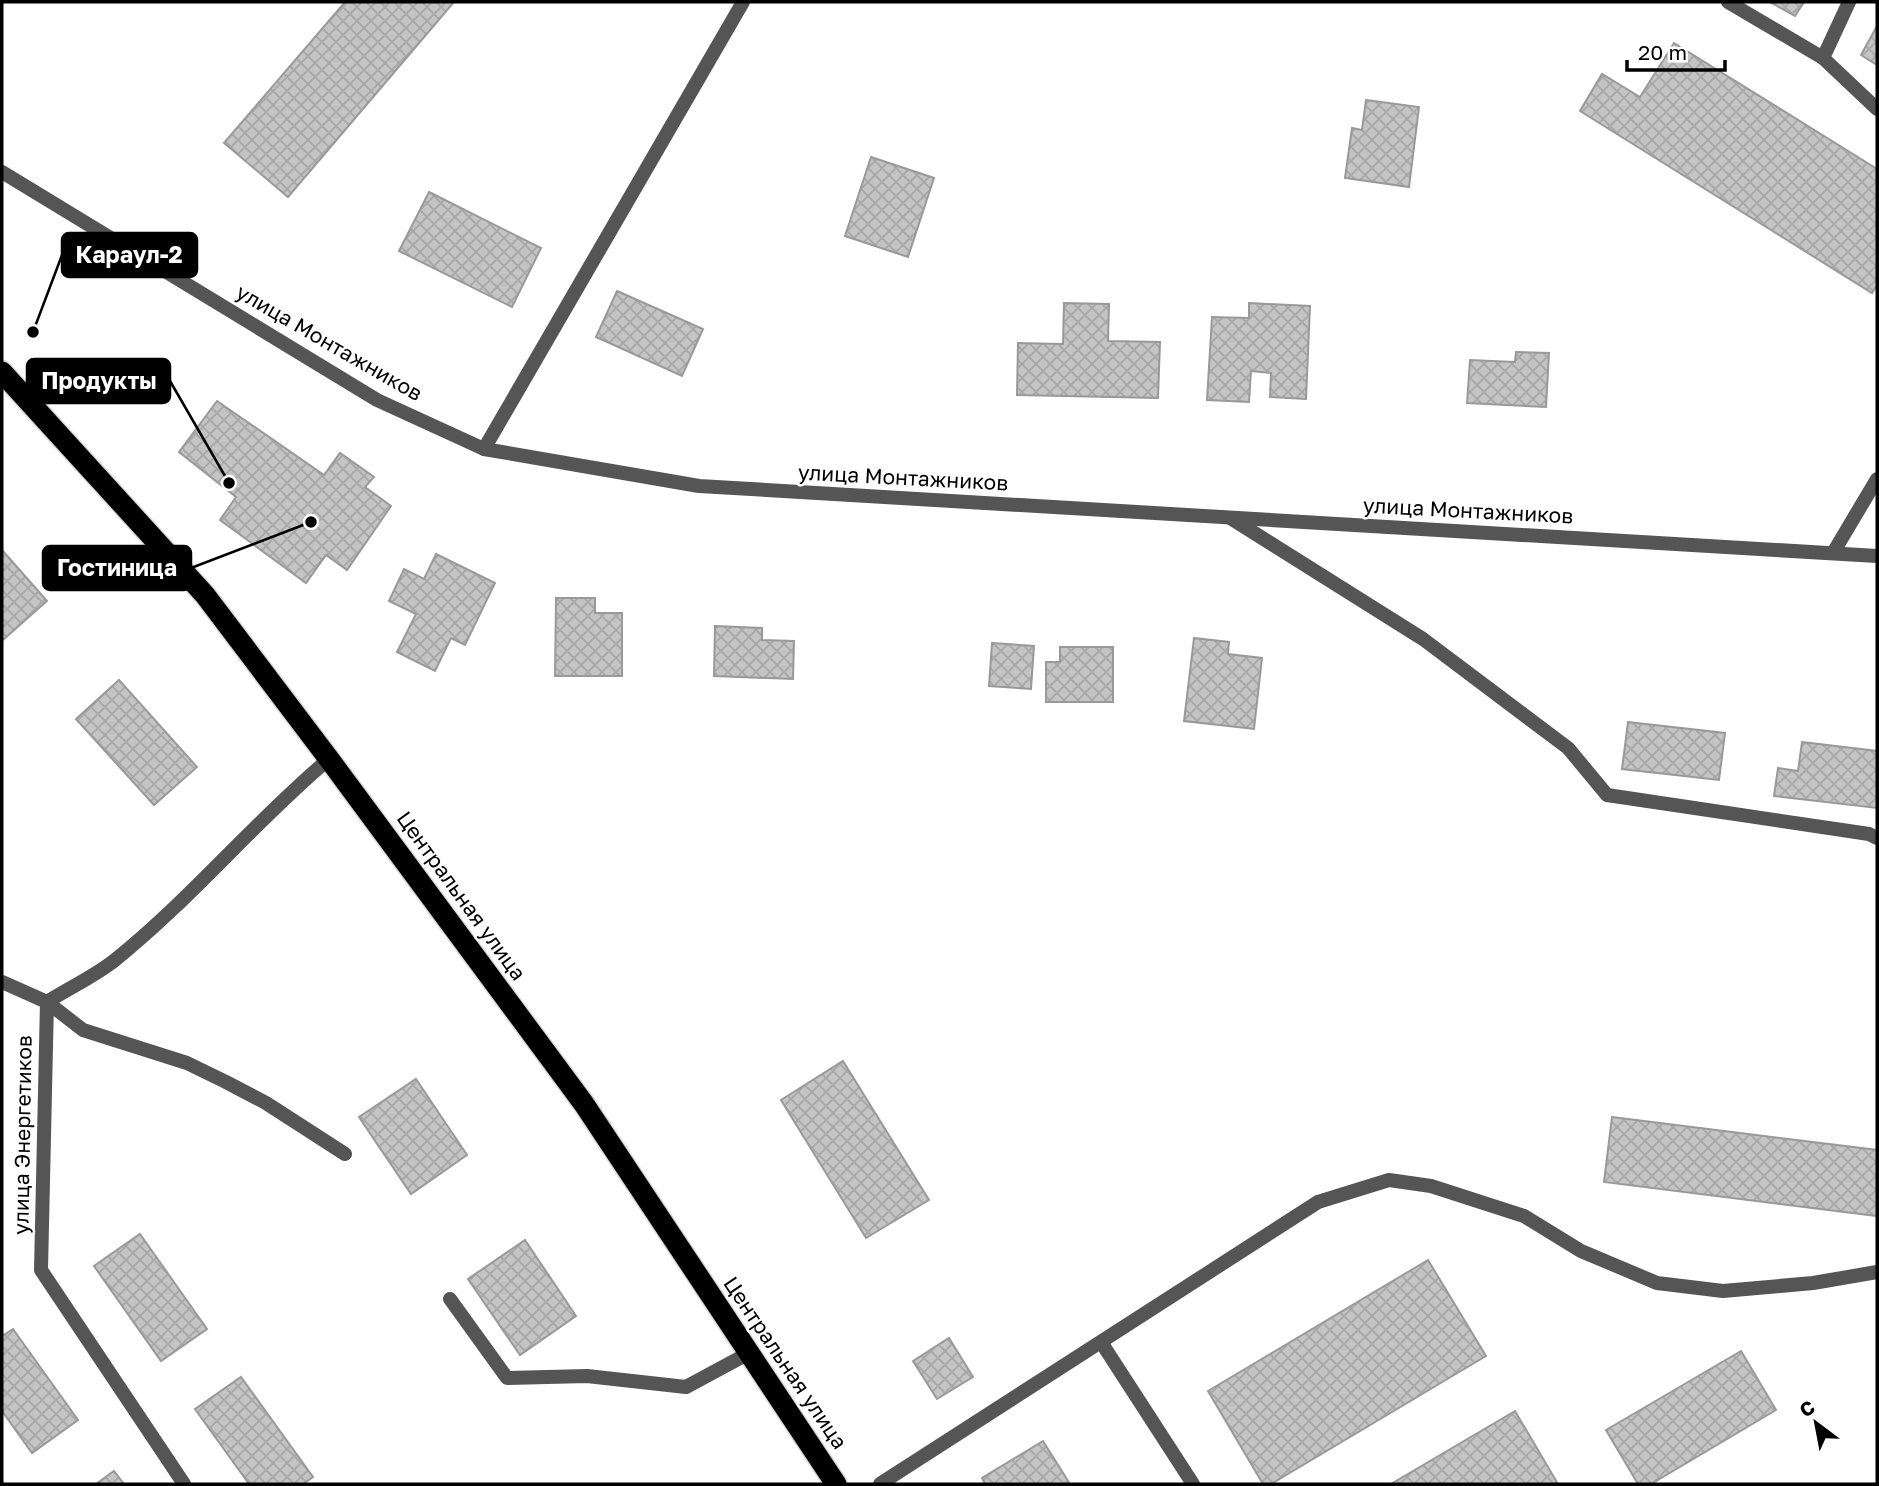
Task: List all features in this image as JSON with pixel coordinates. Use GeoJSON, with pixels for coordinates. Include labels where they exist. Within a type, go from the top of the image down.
{"type":"FeatureCollection","features":[{"type":"Feature","properties":{"kind":"highway","name":"Центральная улица"},"geometry":{"type":"LineString","coordinates":[[2,372],[205,595],[329,759],[584,1104],[836,1484]]}},
{"type":"Feature","properties":{"kind":"street"},"geometry":{"type":"LineString","coordinates":[[484,449],[743,2]]}},
{"type":"Feature","properties":{"kind":"street"},"geometry":{"type":"LineString","coordinates":[[1728,2],[1823,58],[1877,109]]}},
{"type":"Feature","properties":{"kind":"street"},"geometry":{"type":"LineString","coordinates":[[1823,58],[1849,2]]}},
{"type":"Feature","properties":{"kind":"street","name":"улица Монтажников"},"geometry":{"type":"LineString","coordinates":[[2,172],[377,400],[484,449],[699,486],[1877,556]]}},
{"type":"Feature","properties":{"kind":"street"},"geometry":{"type":"LineString","coordinates":[[1833,553],[1877,479]]}},
{"type":"Feature","properties":{"kind":"street"},"geometry":{"type":"LineString","coordinates":[[1231,519],[1423,639],[1568,748],[1607,795],[1775,819],[1869,834],[1877,838]]}},
{"type":"Feature","properties":{"kind":"street"},"geometry":{"type":"LineString","coordinates":[[47,1002],[113,962],[189,896],[284,797],[329,759]]}},
{"type":"Feature","properties":{"kind":"street"},"geometry":{"type":"LineString","coordinates":[[2,982],[47,1002],[83,1030],[187,1063],[226,1082],[266,1103],[345,1154]]}},
{"type":"Feature","properties":{"kind":"street","name":"улица Энергетиков"},"geometry":{"type":"LineString","coordinates":[[47,1002],[41,1270],[184,1484]]}},
{"type":"Feature","properties":{"kind":"street"},"geometry":{"type":"LineString","coordinates":[[880,1484],[1318,1202],[1389,1180],[1430,1186],[1524,1216],[1581,1251],[1657,1283],[1723,1291],[1814,1283],[1877,1272]]}},
{"type":"Feature","properties":{"kind":"street"},"geometry":{"type":"LineString","coordinates":[[450,1299],[507,1378],[587,1376],[686,1387],[748,1353]]}},
{"type":"Feature","properties":{"kind":"street"},"geometry":{"type":"LineString","coordinates":[[1101,1342],[1192,1484]]}},
{"type":"Feature","properties":{"kind":"building"},"geometry":{"type":"Polygon","coordinates":[[[345,2],[454,2],[288,197],[224,143],[345,2]]]}},
{"type":"Feature","properties":{"kind":"building"},"geometry":{"type":"Polygon","coordinates":[[[1770,2],[1804,2],[1795,16],[1770,2]]]}},
{"type":"Feature","properties":{"kind":"building"},"geometry":{"type":"Polygon","coordinates":[[[1877,26],[1877,65],[1861,55],[1877,26]]]}},
{"type":"Feature","properties":{"kind":"building"},"geometry":{"type":"Polygon","coordinates":[[[1674,43],[1877,169],[1877,285],[1872,293],[1580,111],[1602,74],[1640,97],[1674,43]]]}},
{"type":"Feature","properties":{"kind":"building"},"geometry":{"type":"Polygon","coordinates":[[[1366,100],[1419,107],[1409,187],[1345,178],[1352,128],[1362,130],[1366,100]]]}},
{"type":"Feature","properties":{"kind":"building"},"geometry":{"type":"Polygon","coordinates":[[[871,157],[934,178],[908,257],[845,236],[871,157]]]}},
{"type":"Feature","properties":{"kind":"building"},"geometry":{"type":"Polygon","coordinates":[[[429,192],[541,248],[512,307],[399,251],[429,192]]]}},
{"type":"Feature","properties":{"kind":"building"},"geometry":{"type":"Polygon","coordinates":[[[617,291],[703,329],[682,376],[596,337],[617,291]]]}},
{"type":"Feature","properties":{"kind":"building"},"geometry":{"type":"Polygon","coordinates":[[[1064,303],[1109,304],[1108,341],[1160,342],[1158,398],[1017,395],[1018,343],[1063,344],[1064,303]]]}},
{"type":"Feature","properties":{"kind":"building"},"geometry":{"type":"Polygon","coordinates":[[[1249,303],[1310,306],[1306,399],[1270,397],[1271,373],[1251,371],[1249,402],[1207,400],[1212,317],[1249,318],[1249,303]]]}},
{"type":"Feature","properties":{"kind":"building"},"geometry":{"type":"Polygon","coordinates":[[[1516,352],[1549,353],[1546,407],[1467,403],[1470,360],[1515,362],[1516,352]]]}},
{"type":"Feature","properties":{"kind":"building"},"geometry":{"type":"Polygon","coordinates":[[[217,401],[324,475],[340,453],[374,477],[365,487],[391,506],[347,570],[326,555],[306,583],[220,520],[236,497],[179,452],[217,401]]]}},
{"type":"Feature","properties":{"kind":"building"},"geometry":{"type":"Polygon","coordinates":[[[2,550],[47,601],[3,640],[2,638],[2,550]]]}},
{"type":"Feature","properties":{"kind":"building"},"geometry":{"type":"Polygon","coordinates":[[[436,554],[495,583],[465,645],[451,638],[435,671],[397,652],[416,614],[389,601],[404,569],[424,579],[436,554]]]}},
{"type":"Feature","properties":{"kind":"building"},"geometry":{"type":"Polygon","coordinates":[[[556,598],[595,598],[595,613],[622,613],[622,676],[555,676],[556,598]]]}},
{"type":"Feature","properties":{"kind":"building"},"geometry":{"type":"Polygon","coordinates":[[[715,626],[762,628],[762,640],[794,641],[793,679],[714,676],[715,626]]]}},
{"type":"Feature","properties":{"kind":"building"},"geometry":{"type":"Polygon","coordinates":[[[1194,638],[1229,642],[1228,654],[1262,658],[1254,729],[1184,721],[1194,638]]]}},
{"type":"Feature","properties":{"kind":"building"},"geometry":{"type":"Polygon","coordinates":[[[992,643],[1034,646],[1031,689],[989,686],[992,643]]]}},
{"type":"Feature","properties":{"kind":"building"},"geometry":{"type":"Polygon","coordinates":[[[1060,647],[1113,647],[1113,702],[1046,702],[1046,662],[1060,662],[1060,647]]]}},
{"type":"Feature","properties":{"kind":"building"},"geometry":{"type":"Polygon","coordinates":[[[119,680],[197,767],[154,805],[76,719],[119,680]]]}},
{"type":"Feature","properties":{"kind":"building"},"geometry":{"type":"Polygon","coordinates":[[[1628,722],[1725,733],[1719,780],[1622,769],[1628,722]]]}},
{"type":"Feature","properties":{"kind":"building"},"geometry":{"type":"Polygon","coordinates":[[[1802,742],[1877,751],[1877,808],[1774,796],[1778,768],[1798,771],[1802,742]]]}},
{"type":"Feature","properties":{"kind":"building"},"geometry":{"type":"Polygon","coordinates":[[[843,1061],[929,1200],[866,1238],[781,1100],[843,1061]]]}},
{"type":"Feature","properties":{"kind":"building"},"geometry":{"type":"Polygon","coordinates":[[[416,1079],[467,1155],[411,1194],[359,1117],[416,1079]]]}},
{"type":"Feature","properties":{"kind":"building"},"geometry":{"type":"Polygon","coordinates":[[[1612,1117],[1877,1150],[1877,1216],[1604,1182],[1612,1117]]]}},
{"type":"Feature","properties":{"kind":"building"},"geometry":{"type":"Polygon","coordinates":[[[140,1234],[207,1329],[161,1361],[94,1266],[140,1234]]]}},
{"type":"Feature","properties":{"kind":"building"},"geometry":{"type":"Polygon","coordinates":[[[525,1240],[576,1316],[520,1355],[468,1279],[525,1240]]]}},
{"type":"Feature","properties":{"kind":"building"},"geometry":{"type":"Polygon","coordinates":[[[1428,1260],[1486,1356],[1271,1484],[1263,1484],[1208,1391],[1428,1260]]]}},
{"type":"Feature","properties":{"kind":"building"},"geometry":{"type":"Polygon","coordinates":[[[13,1329],[78,1420],[32,1453],[2,1411],[2,1336],[13,1329]]]}},
{"type":"Feature","properties":{"kind":"building"},"geometry":{"type":"Polygon","coordinates":[[[949,1338],[973,1377],[937,1399],[913,1361],[949,1338]]]}},
{"type":"Feature","properties":{"kind":"building"},"geometry":{"type":"Polygon","coordinates":[[[1741,1351],[1776,1410],[1651,1484],[1638,1484],[1606,1430],[1741,1351]]]}},
{"type":"Feature","properties":{"kind":"building"},"geometry":{"type":"Polygon","coordinates":[[[241,1377],[313,1477],[303,1484],[249,1484],[195,1409],[241,1377]]]}},
{"type":"Feature","properties":{"kind":"building"},"geometry":{"type":"Polygon","coordinates":[[[1515,1411],[1558,1484],[1391,1484],[1515,1411]]]}},
{"type":"Feature","properties":{"kind":"building"},"geometry":{"type":"Polygon","coordinates":[[[1043,1441],[1070,1484],[985,1484],[982,1478],[1043,1441]]]}},
{"type":"Feature","properties":{"kind":"building"},"geometry":{"type":"Polygon","coordinates":[[[114,1471],[124,1484],[96,1484],[114,1471]]]}},
{"type":"Feature","properties":{"kind":"place","name":"Караул-2"},"geometry":{"type":"Point","coordinates":[33,332]}},
{"type":"Feature","properties":{"kind":"place","name":"Продукты"},"geometry":{"type":"Point","coordinates":[229,483]}},
{"type":"Feature","properties":{"kind":"place","name":"Гостиница"},"geometry":{"type":"Point","coordinates":[311,522]}}]}
